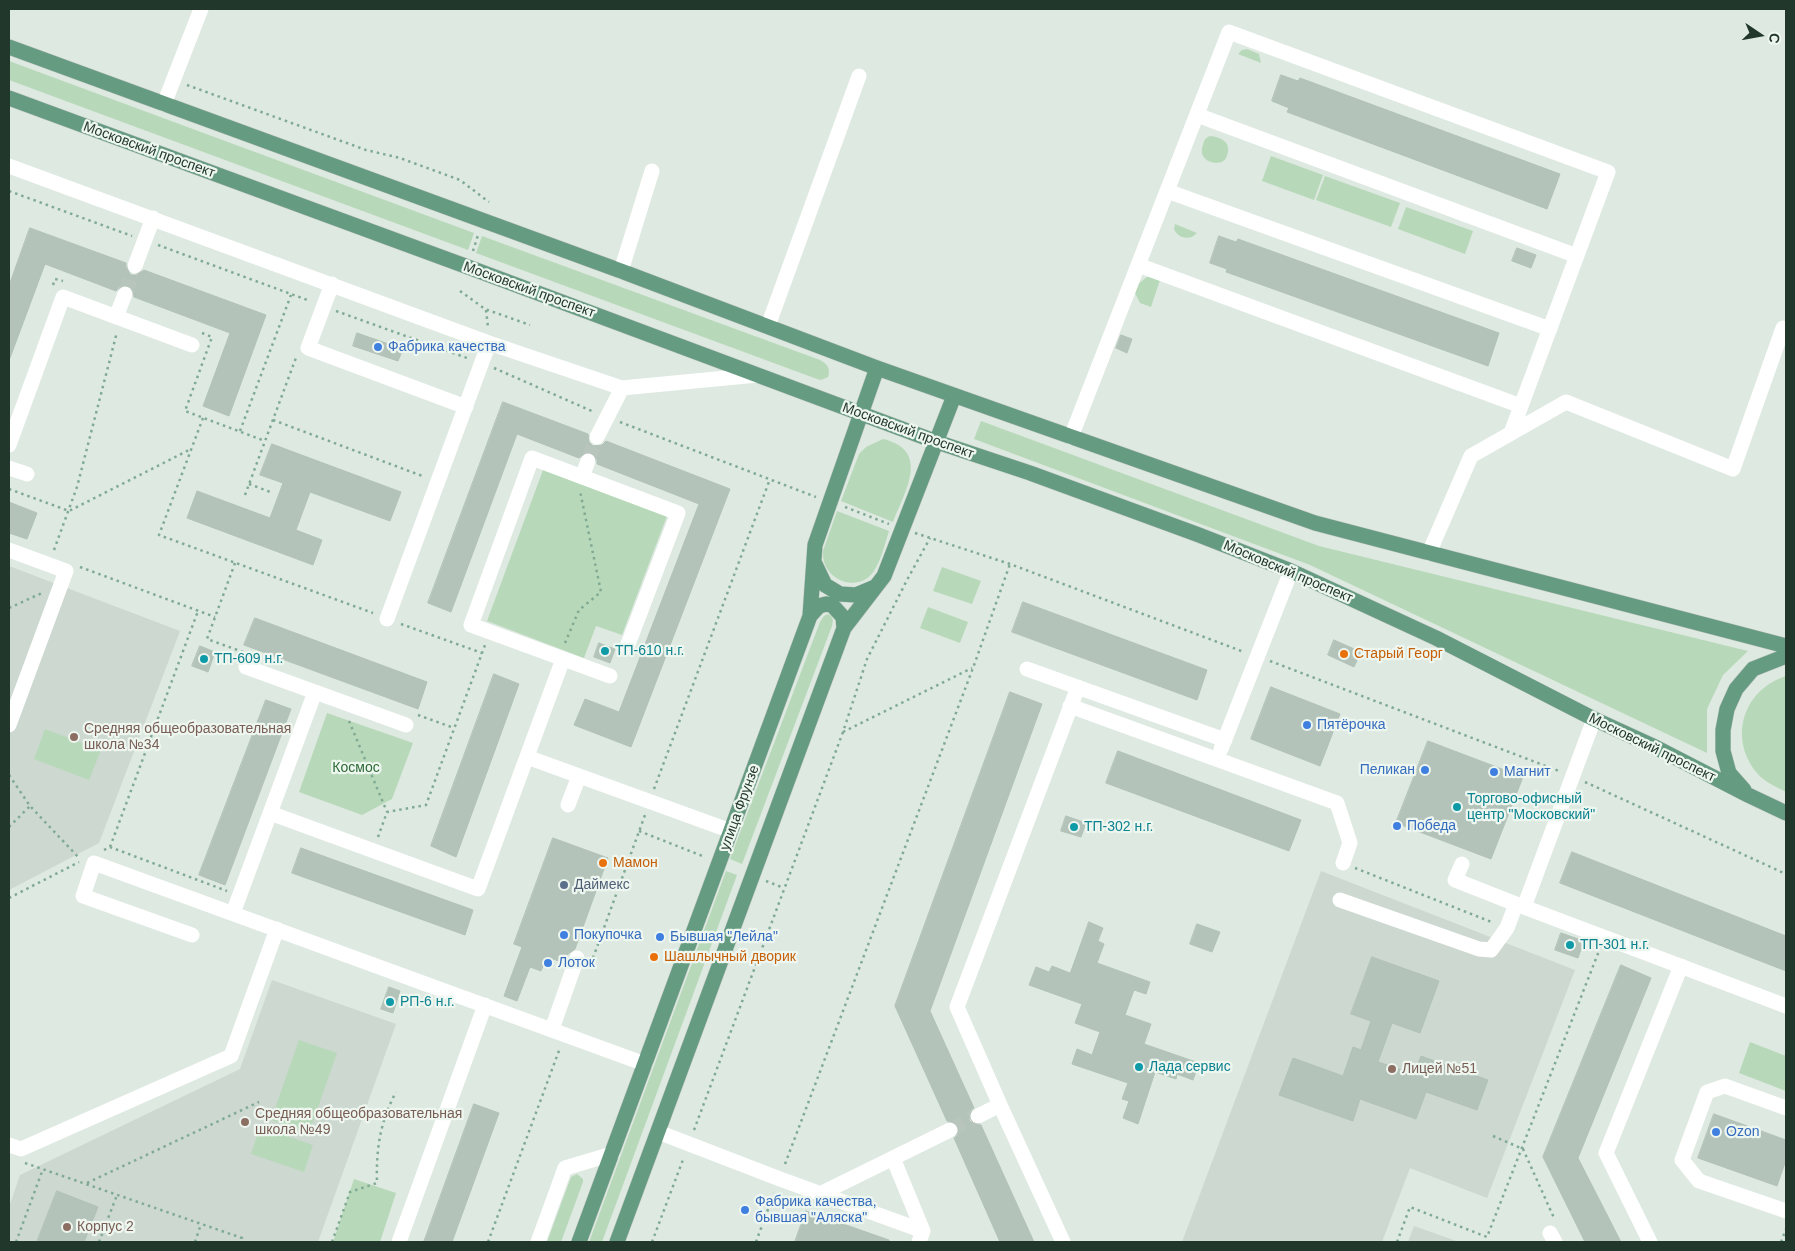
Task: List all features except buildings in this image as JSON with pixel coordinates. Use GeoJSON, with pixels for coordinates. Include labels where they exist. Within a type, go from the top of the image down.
{"type":"FeatureCollection","features":[{"type":"Feature","properties":{"kind":"main road"},"geometry":{"type":"LineString","coordinates":[[9,47],[621,271],[877,368],[1315,523],[1786,646]]}},
{"type":"Feature","properties":{"kind":"main road","name":"Московский проспект"},"geometry":{"type":"LineString","coordinates":[[9,98],[860,414],[1030,473],[1199,535],[1291,571],[1436,638],[1594,719],[1653,746],[1748,796],[1786,813]]}},
{"type":"Feature","properties":{"kind":"main road","name":"улица Фрунзе"},"geometry":{"type":"LineString","coordinates":[[580,1242],[810,616],[815,545],[877,368]]}},
{"type":"Feature","properties":{"kind":"main road"},"geometry":{"type":"LineString","coordinates":[[617,1242],[844,628],[884,576],[896,550],[954,396]]}},
{"type":"Feature","properties":{"kind":"main road"},"geometry":{"type":"LineString","coordinates":[[814,563],[825,585],[840,594],[856,595],[876,586]]}},
{"type":"Feature","properties":{"kind":"main road"},"geometry":{"type":"LineString","coordinates":[[810,616],[819,606],[832,605],[843,617],[844,628]]}},
{"type":"Feature","properties":{"kind":"main road"},"geometry":{"type":"LineString","coordinates":[[1748,796],[1730,773],[1723,751],[1723,730],[1727,710],[1736,689],[1753,669],[1786,656]]}},
{"type":"Feature","properties":{"kind":"street"},"geometry":{"type":"LineString","coordinates":[[164,104],[201,9]]}},
{"type":"Feature","properties":{"kind":"street"},"geometry":{"type":"LineString","coordinates":[[1071,437],[1229,32],[1608,172],[1511,433]]}},
{"type":"Feature","properties":{"kind":"street"},"geometry":{"type":"LineString","coordinates":[[768,326],[859,76]]}},
{"type":"Feature","properties":{"kind":"street"},"geometry":{"type":"LineString","coordinates":[[1197,115],[1577,256]]}},
{"type":"Feature","properties":{"kind":"street"},"geometry":{"type":"LineString","coordinates":[[9,168],[152,218],[489,343],[622,388],[757,375]]}},
{"type":"Feature","properties":{"kind":"street"},"geometry":{"type":"LineString","coordinates":[[621,271],[652,171]]}},
{"type":"Feature","properties":{"kind":"street"},"geometry":{"type":"LineString","coordinates":[[1167,192],[1550,329]]}},
{"type":"Feature","properties":{"kind":"street"},"geometry":{"type":"LineString","coordinates":[[134,266],[152,218]]}},
{"type":"Feature","properties":{"kind":"street"},"geometry":{"type":"LineString","coordinates":[[1138,265],[1521,406]]}},
{"type":"Feature","properties":{"kind":"street"},"geometry":{"type":"LineString","coordinates":[[332,284],[308,348],[466,407]]}},
{"type":"Feature","properties":{"kind":"street"},"geometry":{"type":"LineString","coordinates":[[118,318],[125,294]]}},
{"type":"Feature","properties":{"kind":"street"},"geometry":{"type":"LineString","coordinates":[[9,444],[63,298],[192,345]]}},
{"type":"Feature","properties":{"kind":"street"},"geometry":{"type":"LineString","coordinates":[[1429,554],[1472,456],[1566,402],[1733,469],[1783,328]]}},
{"type":"Feature","properties":{"kind":"street"},"geometry":{"type":"LineString","coordinates":[[387,619],[489,343]]}},
{"type":"Feature","properties":{"kind":"street"},"geometry":{"type":"LineString","coordinates":[[597,437],[622,388]]}},
{"type":"Feature","properties":{"kind":"street"},"geometry":{"type":"LineString","coordinates":[[610,676],[471,624],[532,458],[678,513],[627,647]]}},
{"type":"Feature","properties":{"kind":"street"},"geometry":{"type":"LineString","coordinates":[[582,477],[588,461]]}},
{"type":"Feature","properties":{"kind":"street"},"geometry":{"type":"LineString","coordinates":[[9,468],[27,474]]}},
{"type":"Feature","properties":{"kind":"street"},"geometry":{"type":"LineString","coordinates":[[9,550],[66,572],[9,725]]}},
{"type":"Feature","properties":{"kind":"street"},"geometry":{"type":"LineString","coordinates":[[1217,759],[1291,571]]}},
{"type":"Feature","properties":{"kind":"street"},"geometry":{"type":"LineString","coordinates":[[270,813],[478,889],[561,658]]}},
{"type":"Feature","properties":{"kind":"street"},"geometry":{"type":"LineString","coordinates":[[246,667],[406,725]]}},
{"type":"Feature","properties":{"kind":"street"},"geometry":{"type":"LineString","coordinates":[[1027,669],[1225,740]]}},
{"type":"Feature","properties":{"kind":"street"},"geometry":{"type":"LineString","coordinates":[[1063,1242],[1000,1106],[957,1007],[1078,687]]}},
{"type":"Feature","properties":{"kind":"street"},"geometry":{"type":"LineString","coordinates":[[232,913],[314,692]]}},
{"type":"Feature","properties":{"kind":"street"},"geometry":{"type":"LineString","coordinates":[[1070,706],[1337,803],[1350,843],[1343,863]]}},
{"type":"Feature","properties":{"kind":"street"},"geometry":{"type":"LineString","coordinates":[[1340,900],[1479,950],[1491,950],[1507,928],[1520,905],[1573,777],[1594,719]]}},
{"type":"Feature","properties":{"kind":"street"},"geometry":{"type":"LineString","coordinates":[[527,757],[650,800],[731,831]]}},
{"type":"Feature","properties":{"kind":"street"},"geometry":{"type":"LineString","coordinates":[[568,805],[578,776]]}},
{"type":"Feature","properties":{"kind":"street"},"geometry":{"type":"LineString","coordinates":[[192,935],[83,896],[94,863],[559,1031],[645,1064]]}},
{"type":"Feature","properties":{"kind":"street"},"geometry":{"type":"LineString","coordinates":[[1462,864],[1455,880],[1786,1006]]}},
{"type":"Feature","properties":{"kind":"street"},"geometry":{"type":"LineString","coordinates":[[9,1145],[22,1149],[231,1056],[278,930]]}},
{"type":"Feature","properties":{"kind":"street"},"geometry":{"type":"LineString","coordinates":[[559,1031],[584,959]]}},
{"type":"Feature","properties":{"kind":"street"},"geometry":{"type":"LineString","coordinates":[[1650,1242],[1606,1153],[1681,966]]}},
{"type":"Feature","properties":{"kind":"street"},"geometry":{"type":"LineString","coordinates":[[399,1242],[485,1005]]}},
{"type":"Feature","properties":{"kind":"street"},"geometry":{"type":"LineString","coordinates":[[1786,1108],[1725,1086],[1707,1092],[1682,1160],[1700,1181],[1786,1211]]}},
{"type":"Feature","properties":{"kind":"street"},"geometry":{"type":"LineString","coordinates":[[978,1116],[1000,1106]]}},
{"type":"Feature","properties":{"kind":"street"},"geometry":{"type":"LineString","coordinates":[[820,1194],[950,1130]]}},
{"type":"Feature","properties":{"kind":"street"},"geometry":{"type":"LineString","coordinates":[[658,1132],[820,1194],[921,1237]]}},
{"type":"Feature","properties":{"kind":"street"},"geometry":{"type":"LineString","coordinates":[[538,1242],[565,1168],[612,1154]]}},
{"type":"Feature","properties":{"kind":"street"},"geometry":{"type":"LineString","coordinates":[[893,1158],[921,1237]]}},
{"type":"Feature","properties":{"kind":"path"},"geometry":{"type":"LineString","coordinates":[[173,80],[366,150],[400,158],[460,180],[489,202]]}},
{"type":"Feature","properties":{"kind":"path"},"geometry":{"type":"LineString","coordinates":[[9,198],[10,191],[482,364],[607,417],[770,479],[650,800],[584,959]]}},
{"type":"Feature","properties":{"kind":"path"},"geometry":{"type":"LineString","coordinates":[[473,251],[478,234]]}},
{"type":"Feature","properties":{"kind":"path"},"geometry":{"type":"LineString","coordinates":[[460,291],[486,309],[530,325]]}},
{"type":"Feature","properties":{"kind":"path"},"geometry":{"type":"LineString","coordinates":[[240,431],[291,294]]}},
{"type":"Feature","properties":{"kind":"path"},"geometry":{"type":"LineString","coordinates":[[51,556],[77,487],[118,318]]}},
{"type":"Feature","properties":{"kind":"path"},"geometry":{"type":"LineString","coordinates":[[245,495],[299,348]]}},
{"type":"Feature","properties":{"kind":"path"},"geometry":{"type":"LineString","coordinates":[[185,411],[265,441]]}},
{"type":"Feature","properties":{"kind":"path"},"geometry":{"type":"LineString","coordinates":[[203,418],[159,535],[482,653]]}},
{"type":"Feature","properties":{"kind":"path"},"geometry":{"type":"LineString","coordinates":[[273,420],[438,482]]}},
{"type":"Feature","properties":{"kind":"path"},"geometry":{"type":"LineString","coordinates":[[9,489],[69,511],[191,449]]}},
{"type":"Feature","properties":{"kind":"path"},"geometry":{"type":"LineString","coordinates":[[561,658],[580,610],[601,592],[580,494],[582,477]]}},
{"type":"Feature","properties":{"kind":"path"},"geometry":{"type":"LineString","coordinates":[[249,484],[273,493]]}},
{"type":"Feature","properties":{"kind":"path"},"geometry":{"type":"LineString","coordinates":[[652,1242],[843,732],[867,659],[930,538]]}},
{"type":"Feature","properties":{"kind":"path"},"geometry":{"type":"LineString","coordinates":[[207,639],[235,563]]}},
{"type":"Feature","properties":{"kind":"path"},"geometry":{"type":"LineString","coordinates":[[756,1242],[973,668],[1010,564],[1573,777],[1786,874]]}},
{"type":"Feature","properties":{"kind":"path"},"geometry":{"type":"LineString","coordinates":[[77,566],[215,617]]}},
{"type":"Feature","properties":{"kind":"path"},"geometry":{"type":"LineString","coordinates":[[110,847],[198,611]]}},
{"type":"Feature","properties":{"kind":"path"},"geometry":{"type":"LineString","coordinates":[[387,812],[426,805],[490,631]]}},
{"type":"Feature","properties":{"kind":"path"},"geometry":{"type":"LineString","coordinates":[[843,732],[973,668]]}},
{"type":"Feature","properties":{"kind":"path"},"geometry":{"type":"LineString","coordinates":[[346,704],[344,710],[387,812],[373,850]]}},
{"type":"Feature","properties":{"kind":"path"},"geometry":{"type":"LineString","coordinates":[[9,775],[30,806],[81,860],[9,898]]}},
{"type":"Feature","properties":{"kind":"path"},"geometry":{"type":"LineString","coordinates":[[9,827],[30,806]]}},
{"type":"Feature","properties":{"kind":"path"},"geometry":{"type":"LineString","coordinates":[[103,850],[110,847],[232,893]]}},
{"type":"Feature","properties":{"kind":"path"},"geometry":{"type":"LineString","coordinates":[[1343,863],[1507,928]]}},
{"type":"Feature","properties":{"kind":"path"},"geometry":{"type":"LineString","coordinates":[[1397,1242],[1410,1207],[1488,1237],[1605,937]]}},
{"type":"Feature","properties":{"kind":"path"},"geometry":{"type":"LineString","coordinates":[[488,1242],[559,1031]]}},
{"type":"Feature","properties":{"kind":"path"},"geometry":{"type":"LineString","coordinates":[[332,1242],[350,1192],[378,1183],[377,1158],[382,1128],[386,1111],[396,1092]]}},
{"type":"Feature","properties":{"kind":"path"},"geometry":{"type":"LineString","coordinates":[[85,1184],[259,1102]]}},
{"type":"Feature","properties":{"kind":"path"},"geometry":{"type":"LineString","coordinates":[[1493,1136],[1523,1149],[1554,1233]]}},
{"type":"Feature","properties":{"kind":"path"},"geometry":{"type":"LineString","coordinates":[[17,1160],[242,1238],[240,1242]]}},
{"type":"Feature","properties":{"kind":"path"},"geometry":{"type":"LineString","coordinates":[[16,1242],[43,1169]]}},
{"type":"Feature","properties":{"kind":"path"},"geometry":{"type":"LineString","coordinates":[[99,1242],[117,1195]]}},
{"type":"Feature","properties":{"kind":"path"},"geometry":{"type":"LineString","coordinates":[[195,1242],[202,1224]]}},
{"type":"Feature","properties":{"kind":"path"},"geometry":{"type":"LineString","coordinates":[[1782,1242],[1786,1229]]}},
{"type":"Feature","properties":{"kind":"shaded area","name":"Средняя общеобразовательная школа №34"},"geometry":{"type":"Polygon","coordinates":[[[9,566],[180,631],[99,843],[9,890],[9,566]]]}},
{"type":"Feature","properties":{"kind":"shaded area","name":"Лицей №51"},"geometry":{"type":"Polygon","coordinates":[[[1321,871],[1575,970],[1487,1198],[1410,1168],[1382,1242],[1182,1242],[1321,871]]]}},
{"type":"Feature","properties":{"kind":"shaded area","name":"Средняя общеобразовательная школа №49"},"geometry":{"type":"Polygon","coordinates":[[[272,980],[396,1024],[318,1242],[9,1242],[9,1207],[20,1175],[240,1069],[272,980]]]}},
{"type":"Feature","properties":{"kind":"shaded area"},"geometry":{"type":"Polygon","coordinates":[[[1414,1226],[1459,1242],[1408,1242],[1414,1226]]]}},
{"type":"Feature","properties":{"kind":"green space"},"geometry":{"type":"Polygon","coordinates":[[[1247,49],[1259,54],[1261,63],[1238,54],[1242,50],[1247,49]]]}},
{"type":"Feature","properties":{"kind":"green space"},"geometry":{"type":"Polygon","coordinates":[[[9,61],[474,233],[468,250],[9,80],[9,61]]]}},
{"type":"Feature","properties":{"kind":"green space"},"geometry":{"type":"Polygon","coordinates":[[[1210,136],[1223,140],[1227,145],[1228,153],[1226,158],[1219,163],[1210,162],[1203,156],[1204,142],[1210,136]]]}},
{"type":"Feature","properties":{"kind":"green space"},"geometry":{"type":"Polygon","coordinates":[[[1271,156],[1323,175],[1314,200],[1262,181],[1271,156]]]}},
{"type":"Feature","properties":{"kind":"green space"},"geometry":{"type":"Polygon","coordinates":[[[1325,176],[1400,203],[1391,227],[1316,200],[1325,176]]]}},
{"type":"Feature","properties":{"kind":"green space"},"geometry":{"type":"Polygon","coordinates":[[[1406,207],[1473,231],[1465,254],[1398,229],[1406,207]]]}},
{"type":"Feature","properties":{"kind":"green space"},"geometry":{"type":"Polygon","coordinates":[[[1175,224],[1197,233],[1192,237],[1182,237],[1174,229],[1175,224]]]}},
{"type":"Feature","properties":{"kind":"green space"},"geometry":{"type":"Polygon","coordinates":[[[482,236],[820,360],[828,367],[828,377],[821,380],[817,379],[476,253],[482,236]]]}},
{"type":"Feature","properties":{"kind":"green space"},"geometry":{"type":"Polygon","coordinates":[[[1147,277],[1160,280],[1151,307],[1140,303],[1135,293],[1138,284],[1147,277]]]}},
{"type":"Feature","properties":{"kind":"green space"},"geometry":{"type":"Polygon","coordinates":[[[981,421],[1319,546],[1748,651],[1723,675],[1707,709],[1707,753],[1310,565],[974,439],[981,421]]]}},
{"type":"Feature","properties":{"kind":"green space"},"geometry":{"type":"Polygon","coordinates":[[[883,439],[898,444],[906,452],[910,462],[908,485],[893,522],[841,501],[859,454],[866,447],[883,439]]]}},
{"type":"Feature","properties":{"kind":"green space"},"geometry":{"type":"Polygon","coordinates":[[[543,470],[667,516],[622,635],[596,626],[584,658],[487,621],[543,470]]]}},
{"type":"Feature","properties":{"kind":"green space"},"geometry":{"type":"Polygon","coordinates":[[[837,511],[889,531],[881,557],[874,571],[867,578],[859,582],[851,583],[834,577],[824,561],[823,551],[837,511]]]}},
{"type":"Feature","properties":{"kind":"green space"},"geometry":{"type":"Polygon","coordinates":[[[942,567],[981,581],[972,604],[933,591],[942,567]]]}},
{"type":"Feature","properties":{"kind":"green space"},"geometry":{"type":"Polygon","coordinates":[[[928,607],[968,622],[960,643],[920,628],[928,607]]]}},
{"type":"Feature","properties":{"kind":"green space"},"geometry":{"type":"Polygon","coordinates":[[[828,614],[833,620],[832,626],[742,864],[730,859],[820,622],[828,614]]]}},
{"type":"Feature","properties":{"kind":"green space"},"geometry":{"type":"Polygon","coordinates":[[[1786,676],[1786,792],[1767,782],[1757,773],[1748,759],[1743,745],[1742,731],[1750,704],[1759,692],[1771,683],[1786,676]]]}},
{"type":"Feature","properties":{"kind":"green space","name":"Космос"},"geometry":{"type":"Polygon","coordinates":[[[327,713],[413,743],[392,799],[362,815],[299,792],[327,713]]]}},
{"type":"Feature","properties":{"kind":"green space"},"geometry":{"type":"Polygon","coordinates":[[[45,729],[101,750],[89,780],[34,759],[45,729]]]}},
{"type":"Feature","properties":{"kind":"green space"},"geometry":{"type":"Polygon","coordinates":[[[726,871],[737,875],[602,1242],[589,1242],[726,871]]]}},
{"type":"Feature","properties":{"kind":"green space"},"geometry":{"type":"Polygon","coordinates":[[[299,1040],[337,1053],[309,1133],[271,1120],[299,1040]]]}},
{"type":"Feature","properties":{"kind":"green space"},"geometry":{"type":"Polygon","coordinates":[[[1750,1042],[1786,1056],[1786,1091],[1739,1073],[1750,1042]]]}},
{"type":"Feature","properties":{"kind":"green space"},"geometry":{"type":"Polygon","coordinates":[[[260,1127],[313,1145],[304,1172],[251,1154],[260,1127]]]}},
{"type":"Feature","properties":{"kind":"green space"},"geometry":{"type":"Polygon","coordinates":[[[577,1174],[583,1179],[583,1182],[561,1242],[547,1242],[571,1177],[577,1174]]]}},
{"type":"Feature","properties":{"kind":"green space"},"geometry":{"type":"Polygon","coordinates":[[[354,1179],[396,1193],[380,1242],[333,1242],[354,1179]]]}},
{"type":"Feature","properties":{"kind":"tunnel"},"geometry":{"type":"LineString","coordinates":[[125,294],[135,266]]}},
{"type":"Feature","properties":{"kind":"tunnel"},"geometry":{"type":"LineString","coordinates":[[588,461],[597,437]]}},
{"type":"Feature","properties":{"kind":"tunnel"},"geometry":{"type":"LineString","coordinates":[[950,1130],[978,1116]]}},
{"type":"Feature","properties":{"kind":"place","name":"Фабрика качества"},"geometry":{"type":"Point","coordinates":[378,347]}},
{"type":"Feature","properties":{"kind":"place","name":"ТП-610 н.г."},"geometry":{"type":"Point","coordinates":[605,651]}},
{"type":"Feature","properties":{"kind":"place","name":"Старый Георг"},"geometry":{"type":"Point","coordinates":[1344,654]}},
{"type":"Feature","properties":{"kind":"place","name":"ТП-609 н.г."},"geometry":{"type":"Point","coordinates":[204,659]}},
{"type":"Feature","properties":{"kind":"place","name":"Пятёрочка"},"geometry":{"type":"Point","coordinates":[1307,725]}},
{"type":"Feature","properties":{"kind":"place","name":"Средняя общеобразовательная школа №34"},"geometry":{"type":"Point","coordinates":[74,737]}},
{"type":"Feature","properties":{"kind":"place","name":"Пеликан"},"geometry":{"type":"Point","coordinates":[1425,770]}},
{"type":"Feature","properties":{"kind":"place","name":"Магнит"},"geometry":{"type":"Point","coordinates":[1494,772]}},
{"type":"Feature","properties":{"kind":"place","name":"Торгово-офисный центр \"Московский\""},"geometry":{"type":"Point","coordinates":[1457,807]}},
{"type":"Feature","properties":{"kind":"place","name":"Победа"},"geometry":{"type":"Point","coordinates":[1397,826]}},
{"type":"Feature","properties":{"kind":"place","name":"ТП-302 н.г."},"geometry":{"type":"Point","coordinates":[1074,827]}},
{"type":"Feature","properties":{"kind":"place","name":"Мамон"},"geometry":{"type":"Point","coordinates":[603,863]}},
{"type":"Feature","properties":{"kind":"place","name":"Даймекс"},"geometry":{"type":"Point","coordinates":[564,885]}},
{"type":"Feature","properties":{"kind":"place","name":"Покупочка"},"geometry":{"type":"Point","coordinates":[564,935]}},
{"type":"Feature","properties":{"kind":"place","name":"Бывшая \"Лейла\""},"geometry":{"type":"Point","coordinates":[660,937]}},
{"type":"Feature","properties":{"kind":"place","name":"ТП-301 н.г."},"geometry":{"type":"Point","coordinates":[1570,945]}},
{"type":"Feature","properties":{"kind":"place","name":"Шашлычный дворик"},"geometry":{"type":"Point","coordinates":[654,957]}},
{"type":"Feature","properties":{"kind":"place","name":"Лоток"},"geometry":{"type":"Point","coordinates":[548,963]}},
{"type":"Feature","properties":{"kind":"place","name":"РП-6 н.г."},"geometry":{"type":"Point","coordinates":[390,1002]}},
{"type":"Feature","properties":{"kind":"place","name":"Лада сервис"},"geometry":{"type":"Point","coordinates":[1139,1067]}},
{"type":"Feature","properties":{"kind":"place","name":"Лицей №51"},"geometry":{"type":"Point","coordinates":[1392,1069]}},
{"type":"Feature","properties":{"kind":"place","name":"Средняя общеобразовательная школа №49"},"geometry":{"type":"Point","coordinates":[245,1122]}},
{"type":"Feature","properties":{"kind":"place","name":"Ozon"},"geometry":{"type":"Point","coordinates":[1716,1132]}},
{"type":"Feature","properties":{"kind":"place","name":"Фабрика качества, бывшая \"Аляска\""},"geometry":{"type":"Point","coordinates":[745,1210]}},
{"type":"Feature","properties":{"kind":"place","name":"Корпус 2"},"geometry":{"type":"Point","coordinates":[67,1227]}}]}
